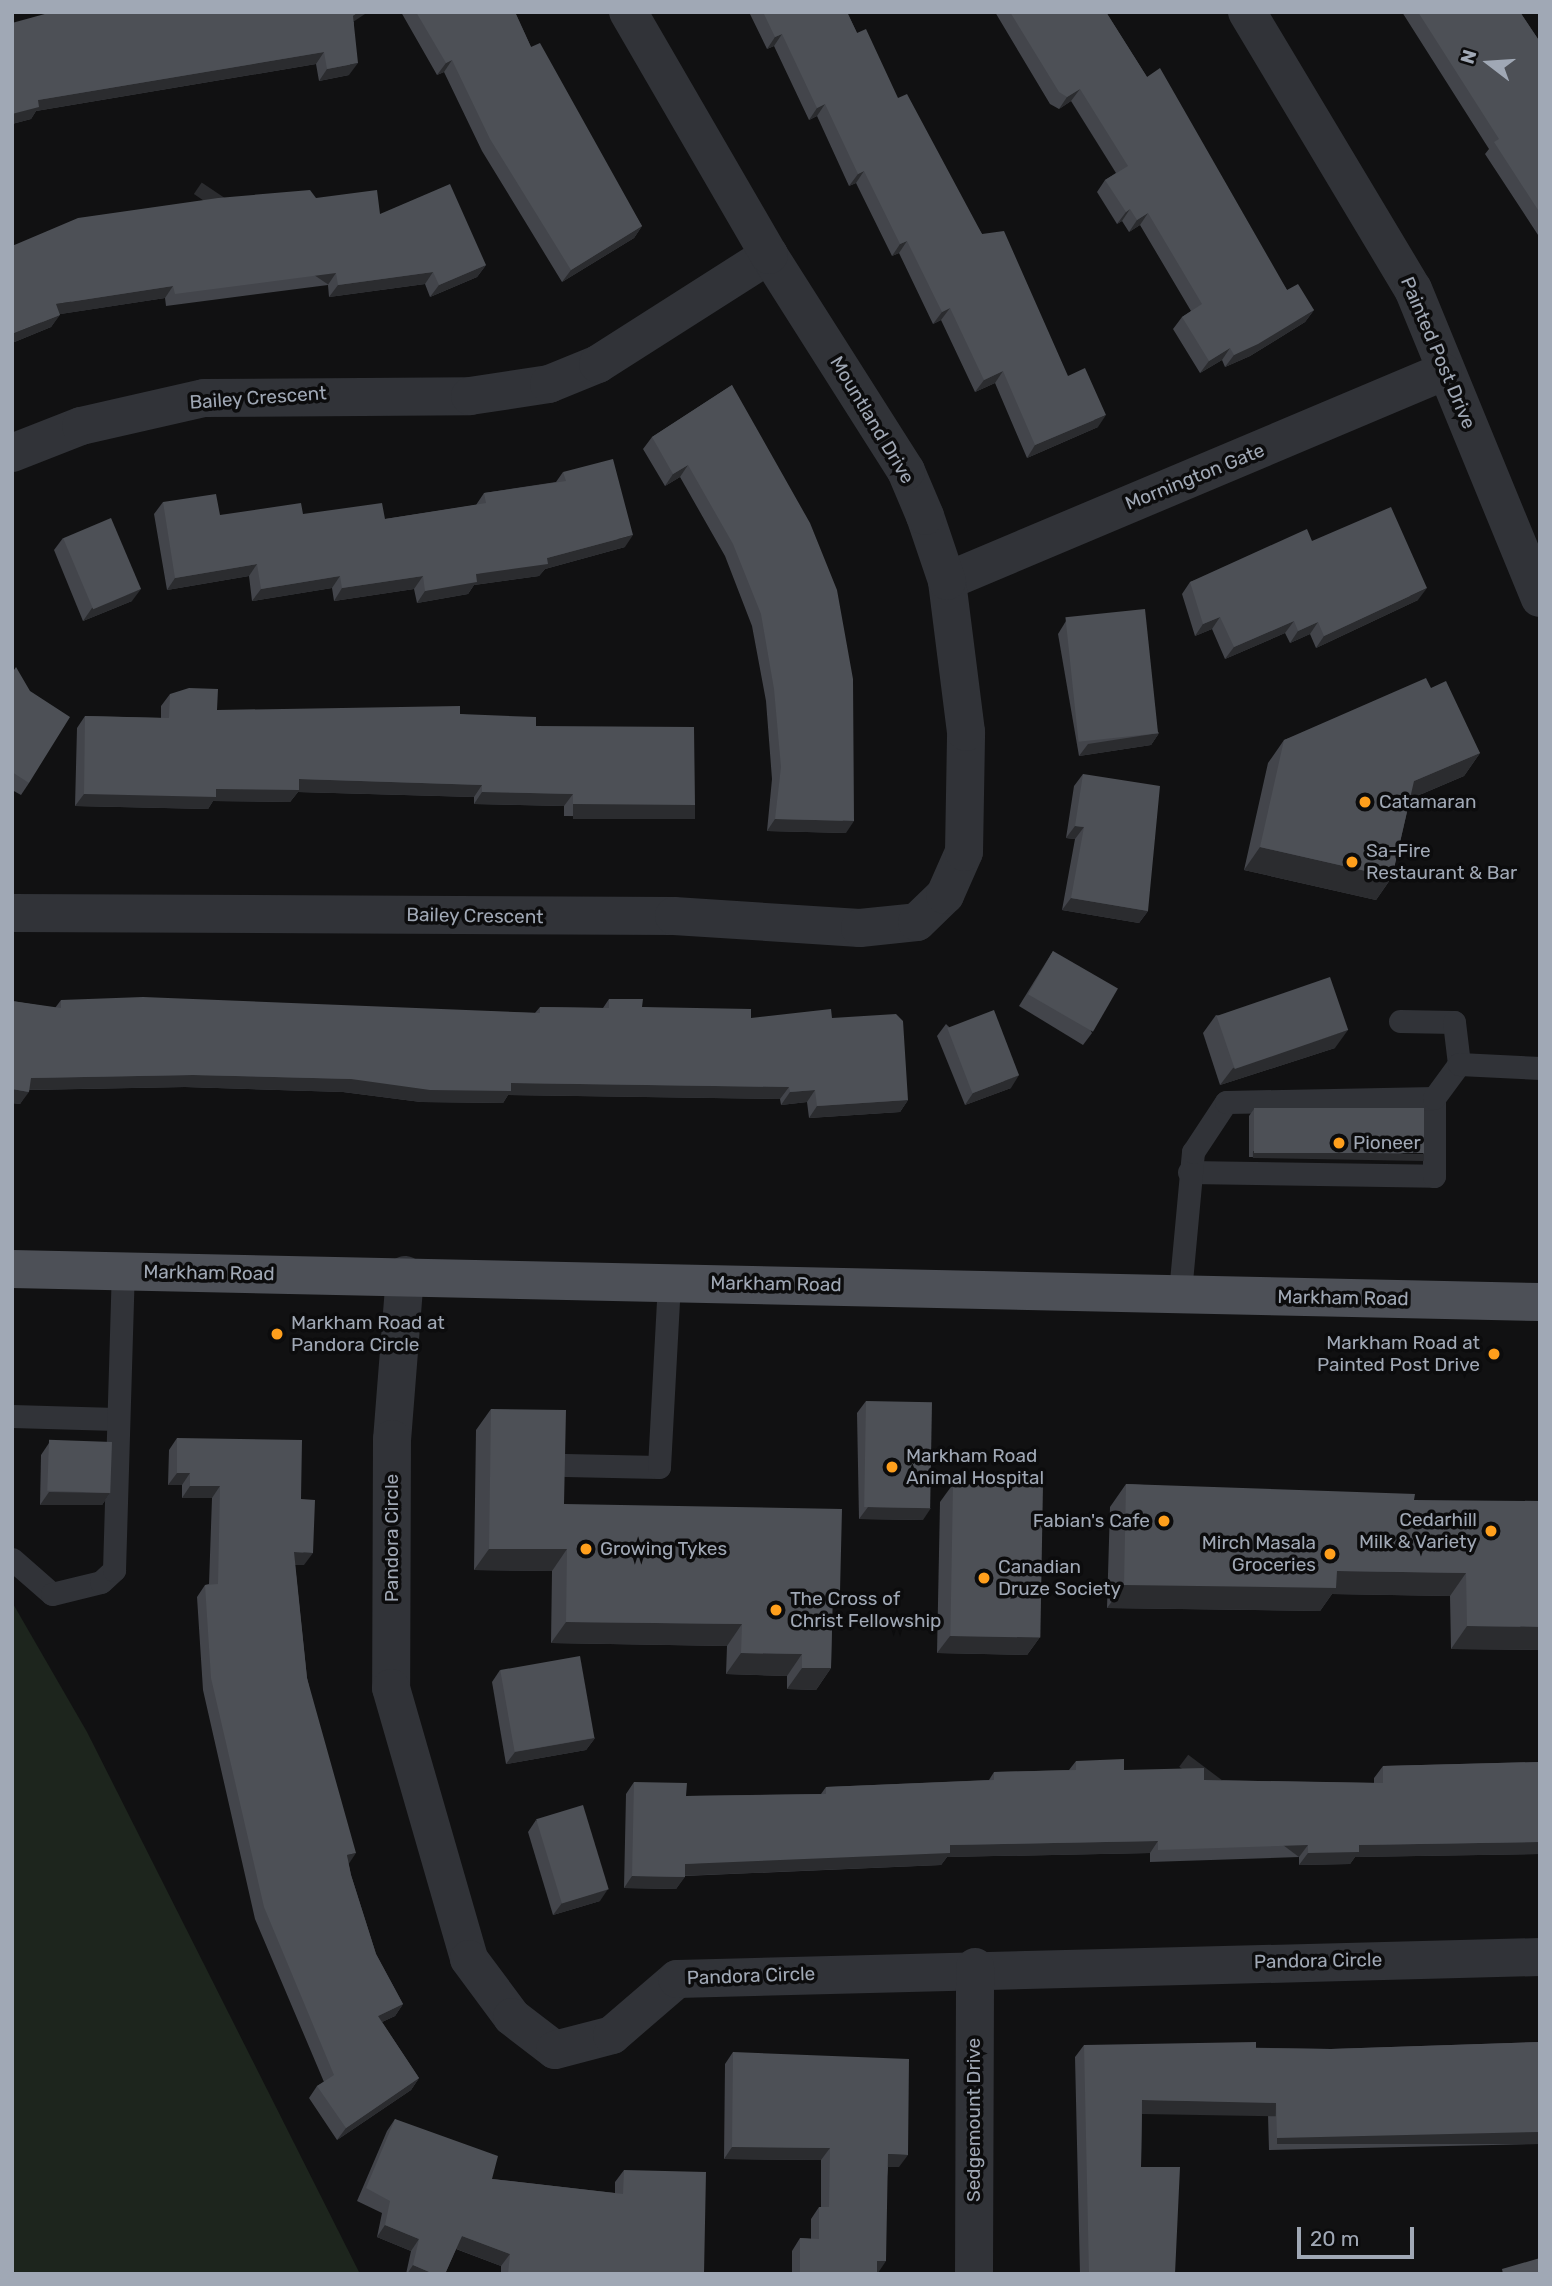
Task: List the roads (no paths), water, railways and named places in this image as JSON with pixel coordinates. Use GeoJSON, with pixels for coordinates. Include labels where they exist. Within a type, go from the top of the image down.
{"type":"FeatureCollection","features":[{"type":"Feature","properties":{"kind":"main road","name":"Markham Road"},"geometry":{"type":"LineString","coordinates":[[12,1269],[405,1275],[1540,1302]]}},
{"type":"Feature","properties":{"kind":"street","name":"Mountland Drive"},"geometry":{"type":"LineString","coordinates":[[628,12],[769,255],[906,471],[947,581],[966,732],[964,852],[933,909]]}},
{"type":"Feature","properties":{"kind":"street","name":"Painted Post Drive"},"geometry":{"type":"LineString","coordinates":[[1247,12],[1413,289],[1443,372],[1540,598]]}},
{"type":"Feature","properties":{"kind":"street","name":"Bailey Crescent"},"geometry":{"type":"LineString","coordinates":[[12,453],[80,426],[204,398],[470,396],[549,384],[598,364],[769,255]]}},
{"type":"Feature","properties":{"kind":"street","name":"Mornington Gate"},"geometry":{"type":"LineString","coordinates":[[947,581],[1443,372]]}},
{"type":"Feature","properties":{"kind":"street","name":"Bailey Crescent"},"geometry":{"type":"LineString","coordinates":[[12,913],[674,916],[860,928],[916,922],[933,909]]}},
{"type":"Feature","properties":{"kind":"street","name":"Pandora Circle"},"geometry":{"type":"LineString","coordinates":[[405,1275],[392,1438],[391,1688],[468,1959],[512,2017],[555,2050],[611,2035],[677,1979],[975,1967],[1540,1957]]}},
{"type":"Feature","properties":{"kind":"street","name":"Sedgemount Drive"},"geometry":{"type":"LineString","coordinates":[[974,2274],[975,1967]]}},
{"type":"Feature","properties":{"kind":"lane"},"geometry":{"type":"LineString","coordinates":[[1189,1172],[1274,1165],[1370,1166],[1434,1176],[1434,1098],[1459,1064],[1454,1022],[1400,1021]]}},
{"type":"Feature","properties":{"kind":"lane"},"geometry":{"type":"LineString","coordinates":[[1459,1064],[1540,1068]]}},
{"type":"Feature","properties":{"kind":"lane"},"geometry":{"type":"LineString","coordinates":[[1180,1292],[1189,1172],[1193,1152],[1226,1102],[1273,1107],[1369,1107],[1434,1098]]}},
{"type":"Feature","properties":{"kind":"lane"},"geometry":{"type":"LineString","coordinates":[[12,1559],[46,1594],[102,1582],[114,1570],[116,1419],[123,1272]]}},
{"type":"Feature","properties":{"kind":"lane"},"geometry":{"type":"LineString","coordinates":[[565,1465],[659,1467],[669,1282]]}},
{"type":"Feature","properties":{"kind":"lane"},"geometry":{"type":"LineString","coordinates":[[12,1416],[116,1419]]}},
{"type":"Feature","properties":{"kind":"place","name":"Catamaran"},"geometry":{"type":"Point","coordinates":[1365,802]}},
{"type":"Feature","properties":{"kind":"place","name":"Sa-Fire Restaurant & Bar"},"geometry":{"type":"Point","coordinates":[1352,862]}},
{"type":"Feature","properties":{"kind":"place","name":"Pioneer"},"geometry":{"type":"Point","coordinates":[1339,1143]}},
{"type":"Feature","properties":{"kind":"place","name":"Markham Road at Pandora Circle"},"geometry":{"type":"Point","coordinates":[277,1334]}},
{"type":"Feature","properties":{"kind":"place","name":"Markham Road at Painted Post Drive"},"geometry":{"type":"Point","coordinates":[1494,1354]}},
{"type":"Feature","properties":{"kind":"place","name":"Markham Road Animal Hospital"},"geometry":{"type":"Point","coordinates":[892,1467]}},
{"type":"Feature","properties":{"kind":"place","name":"Fabian's Cafe"},"geometry":{"type":"Point","coordinates":[1164,1521]}},
{"type":"Feature","properties":{"kind":"place","name":"Cedarhill Milk & Variety"},"geometry":{"type":"Point","coordinates":[1491,1531]}},
{"type":"Feature","properties":{"kind":"place","name":"Growing Tykes"},"geometry":{"type":"Point","coordinates":[586,1549]}},
{"type":"Feature","properties":{"kind":"place","name":"Mirch Masala Groceries"},"geometry":{"type":"Point","coordinates":[1330,1554]}},
{"type":"Feature","properties":{"kind":"place","name":"Canadian Druze Society"},"geometry":{"type":"Point","coordinates":[984,1578]}},
{"type":"Feature","properties":{"kind":"place","name":"The Cross of Christ Fellowship"},"geometry":{"type":"Point","coordinates":[776,1610]}}]}
